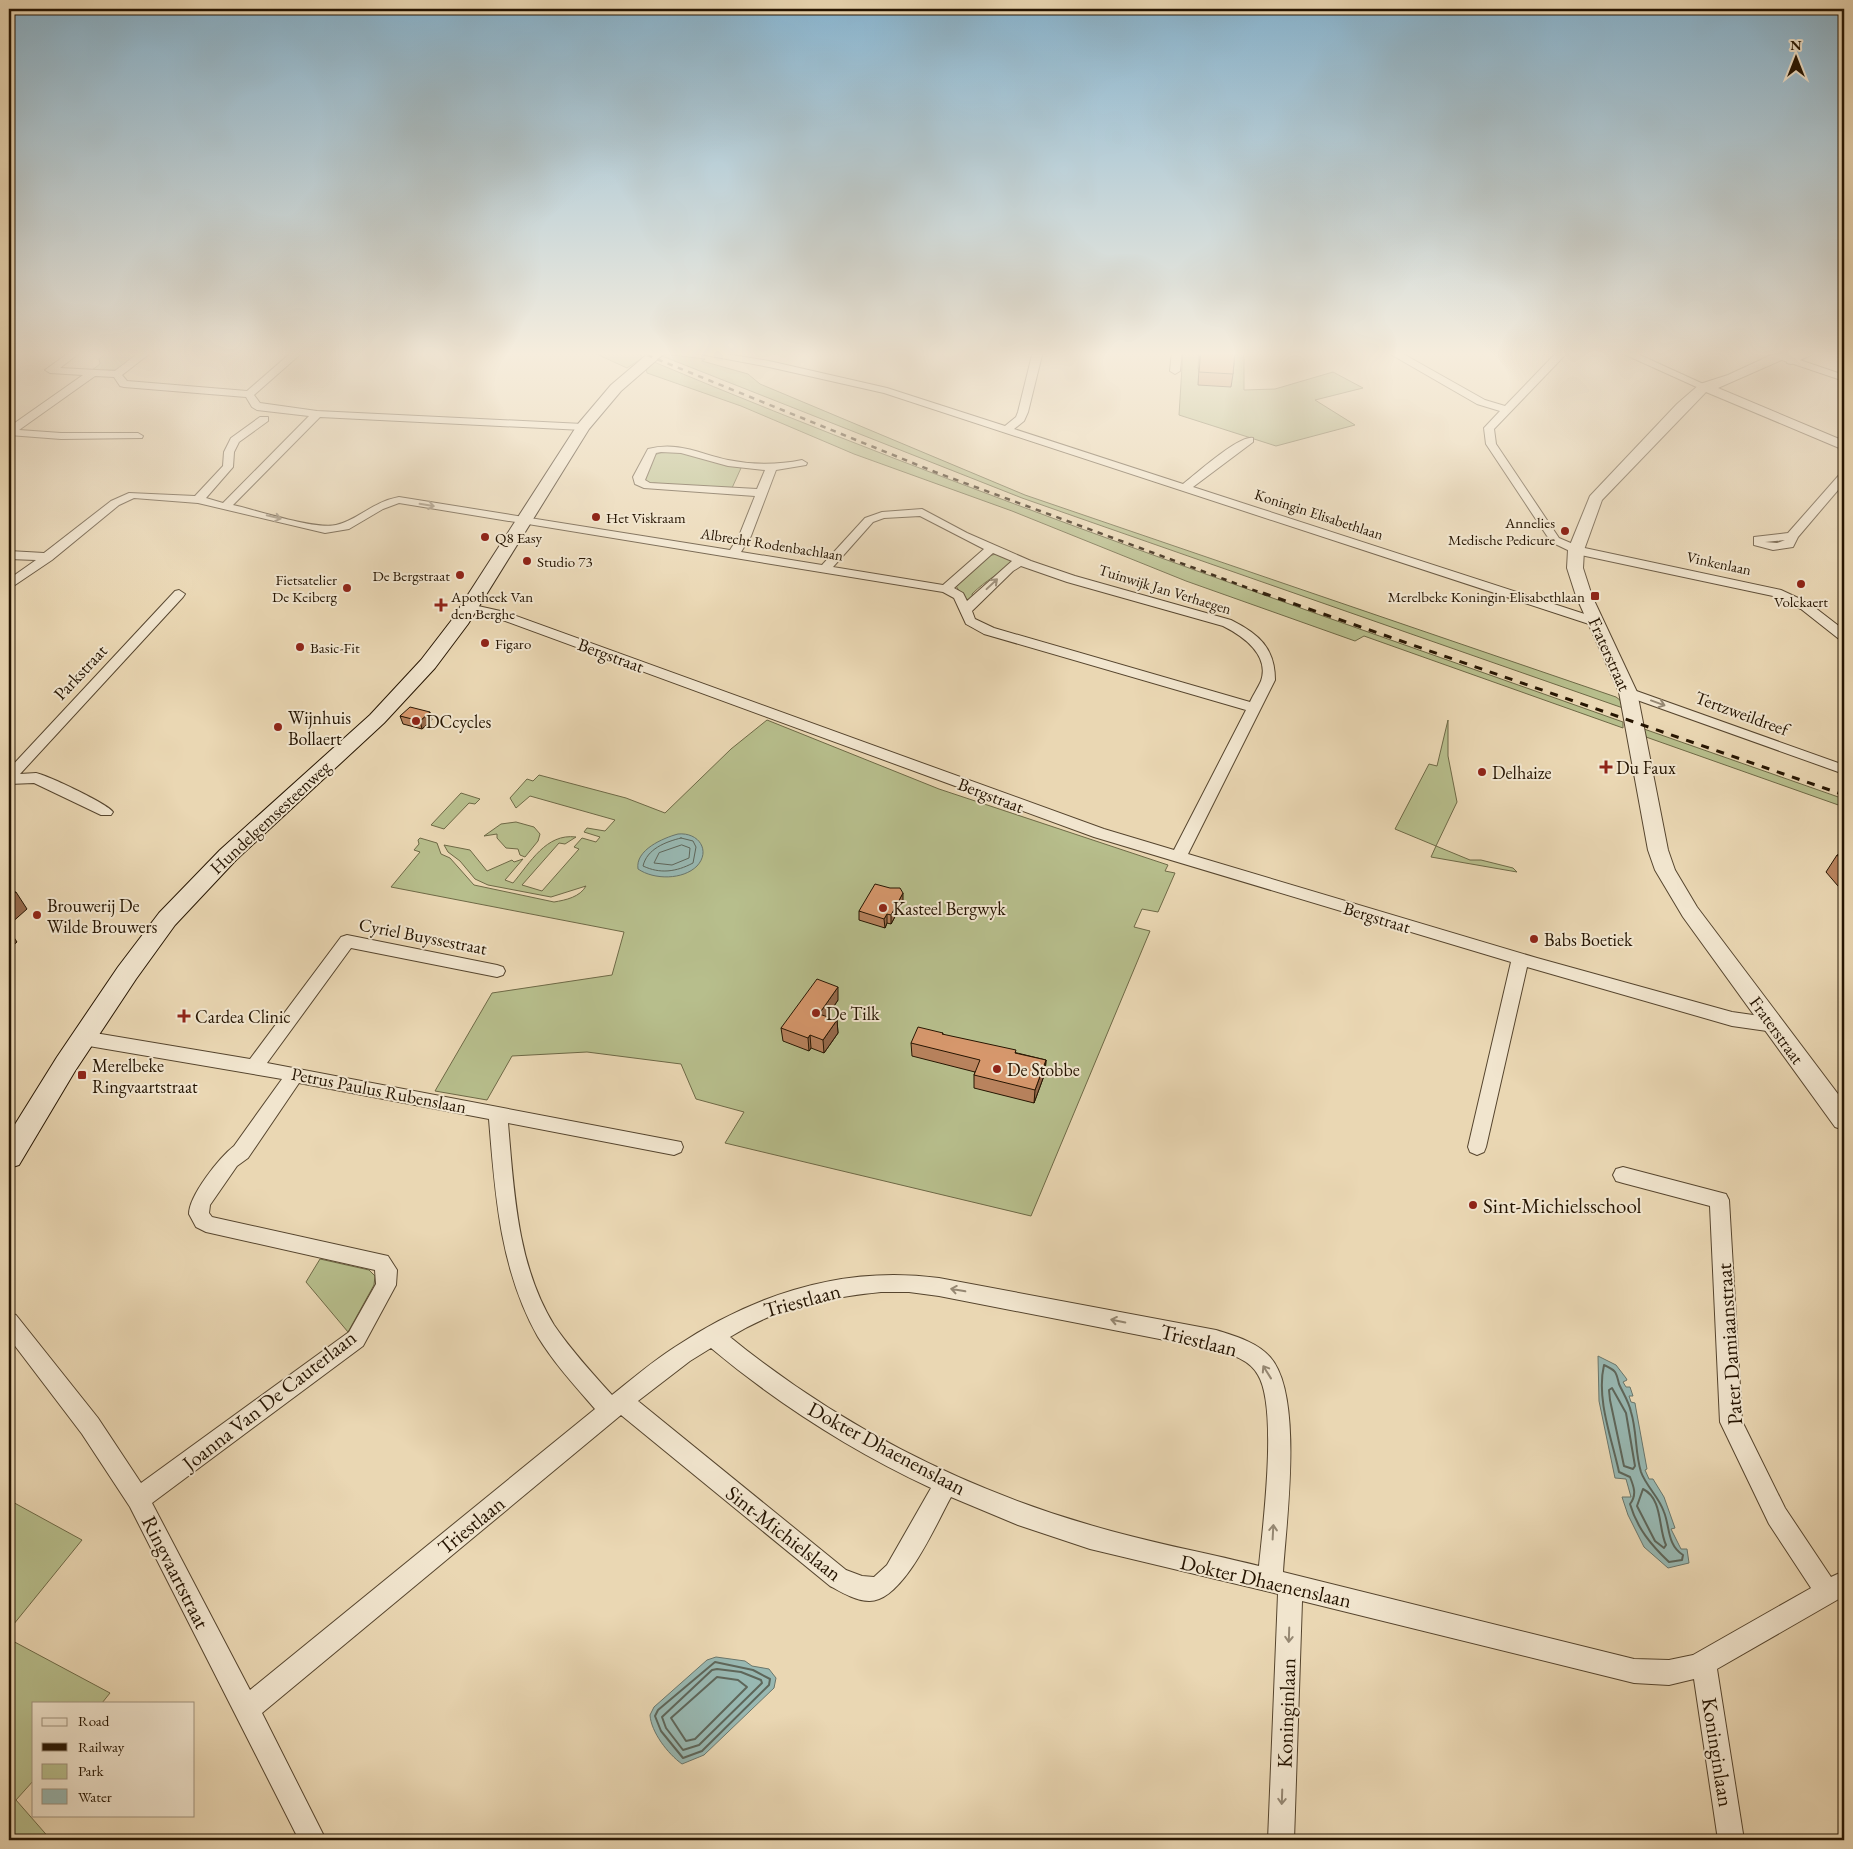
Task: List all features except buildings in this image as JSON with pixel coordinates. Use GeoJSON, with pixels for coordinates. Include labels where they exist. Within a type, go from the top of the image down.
{"type":"FeatureCollection","features":[{"type":"Feature","properties":{"kind":"main road","name":"Hundelgemsesteenweg"},"geometry":{"type":"LineString","coordinates":[[9,1157],[83,1038],[150,942],[191,891],[276,809],[376,719],[428,664],[469,608],[577,437]]}},
{"type":"Feature","properties":{"kind":"street"},"geometry":{"type":"LineString","coordinates":[[198,500],[228,467],[229,452],[235,440],[239,437]]}},
{"type":"Feature","properties":{"kind":"street"},"geometry":{"type":"LineString","coordinates":[[227,505],[294,437]]}},
{"type":"Feature","properties":{"kind":"street","name":"Koningin Elisabethlaan"},"geometry":{"type":"LineString","coordinates":[[1029,437],[1562,610],[1593,616]]}},
{"type":"Feature","properties":{"kind":"street"},"geometry":{"type":"LineString","coordinates":[[1490,437],[1491,444],[1555,540],[1576,550]]}},
{"type":"Feature","properties":{"kind":"street","name":"Fraterstraat"},"geometry":{"type":"LineString","coordinates":[[1653,437],[1601,491],[1590,509],[1576,550],[1577,577],[1628,692],[1650,816],[1658,850],[1666,870],[1690,912],[1844,1120]]}},
{"type":"Feature","properties":{"kind":"street"},"geometry":{"type":"LineString","coordinates":[[1823,437],[1844,446]]}},
{"type":"Feature","properties":{"kind":"street"},"geometry":{"type":"LineString","coordinates":[[1186,488],[1236,448],[1249,440]]}},
{"type":"Feature","properties":{"kind":"street"},"geometry":{"type":"LineString","coordinates":[[761,493],[648,486],[639,482],[639,476],[652,451],[665,448],[730,463],[788,467],[802,463]]}},
{"type":"Feature","properties":{"kind":"street"},"geometry":{"type":"LineString","coordinates":[[733,555],[745,536],[772,466]]}},
{"type":"Feature","properties":{"kind":"street"},"geometry":{"type":"LineString","coordinates":[[1792,536],[1844,476]]}},
{"type":"Feature","properties":{"kind":"street","name":"Albrecht Rodenbachlaan"},"geometry":{"type":"LineString","coordinates":[[9,585],[48,557],[115,503],[128,496],[198,500],[227,505],[325,530],[344,528],[383,503],[399,500],[733,555],[825,568],[950,590]]}},
{"type":"Feature","properties":{"kind":"street","name":"Tuinwijk Jan Verhaegen"},"geometry":{"type":"LineString","coordinates":[[825,568],[869,520],[882,515],[922,512],[991,549],[1021,561],[1071,579],[1210,617],[1239,629],[1260,646],[1269,668],[1268,680],[1252,707],[1178,858]]}},
{"type":"Feature","properties":{"kind":"street"},"geometry":{"type":"LineString","coordinates":[[991,549],[950,590],[965,610],[970,621],[989,631],[1252,707]]}},
{"type":"Feature","properties":{"kind":"street","name":"Vinkenlaan"},"geometry":{"type":"LineString","coordinates":[[1576,550],[1776,593],[1805,606],[1844,636]]}},
{"type":"Feature","properties":{"kind":"street"},"geometry":{"type":"LineString","coordinates":[[9,555],[48,557]]}},
{"type":"Feature","properties":{"kind":"street"},"geometry":{"type":"LineString","coordinates":[[965,610],[1009,568],[1021,561]]}},
{"type":"Feature","properties":{"kind":"street","name":"Parkstraat"},"geometry":{"type":"LineString","coordinates":[[9,778],[179,594]]}},
{"type":"Feature","properties":{"kind":"street","name":"Bergstraat"},"geometry":{"type":"LineString","coordinates":[[469,608],[518,621],[1038,812],[1178,858],[1520,959],[1740,1021],[1774,1025]]}},
{"type":"Feature","properties":{"kind":"street","name":"Tertzweildreef"},"geometry":{"type":"LineString","coordinates":[[1628,692],[1844,770]]}},
{"type":"Feature","properties":{"kind":"street","name":"Parkstraat"},"geometry":{"type":"LineString","coordinates":[[9,778],[36,778],[91,803],[106,812]]}},
{"type":"Feature","properties":{"kind":"street","name":"Cyriel Buyssestraat"},"geometry":{"type":"LineString","coordinates":[[254,1067],[347,941],[497,971]]}},
{"type":"Feature","properties":{"kind":"street"},"geometry":{"type":"LineString","coordinates":[[1477,1147],[1520,959]]}},
{"type":"Feature","properties":{"kind":"street","name":"Petrus Paulus Rubenslaan"},"geometry":{"type":"LineString","coordinates":[[83,1038],[254,1067],[674,1147]]}},
{"type":"Feature","properties":{"kind":"street","name":"Joanna Van De Cauterlaan"},"geometry":{"type":"LineString","coordinates":[[138,1500],[356,1339],[386,1286],[387,1270],[381,1262],[206,1224],[200,1217],[198,1209],[201,1202],[230,1160],[241,1152],[295,1075]]}},
{"type":"Feature","properties":{"kind":"street","name":"Sint-Michielslaan"},"geometry":{"type":"LineString","coordinates":[[498,1113],[511,1235],[528,1293],[546,1329],[577,1372],[616,1406],[838,1578],[868,1590],[877,1589],[886,1584],[895,1573],[946,1484]]}},
{"type":"Feature","properties":{"kind":"street","name":"Pater Damiaanstraat"},"geometry":{"type":"LineString","coordinates":[[1623,1175],[1719,1200],[1731,1422],[1777,1516],[1835,1588]]}},
{"type":"Feature","properties":{"kind":"street","name":"Triestlaan"},"geometry":{"type":"LineString","coordinates":[[247,1709],[682,1354],[744,1317],[775,1304],[814,1293],[881,1283],[908,1283],[1015,1300],[1232,1344],[1245,1350],[1267,1369],[1278,1402],[1280,1583]]}},
{"type":"Feature","properties":{"kind":"street","name":"Ringvaartstraat"},"geometry":{"type":"LineString","coordinates":[[9,1322],[90,1426],[138,1500],[313,1840]]}},
{"type":"Feature","properties":{"kind":"street","name":"Dokter Dhaenenslaan"},"geometry":{"type":"LineString","coordinates":[[713,1336],[746,1366],[838,1426],[946,1484],[1064,1529],[1168,1558],[1280,1583],[1634,1671],[1668,1674],[1704,1664],[1721,1652],[1835,1588]]}},
{"type":"Feature","properties":{"kind":"street","name":"Koninginlaan"},"geometry":{"type":"LineString","coordinates":[[1280,1583],[1281,1840]]}},
{"type":"Feature","properties":{"kind":"street","name":"Koninginlaan"},"geometry":{"type":"LineString","coordinates":[[1704,1664],[1731,1840]]}},
{"type":"Feature","properties":{"kind":"green space"},"geometry":{"type":"Polygon","coordinates":[[[815,437],[841,437],[1136,549],[1623,722],[1623,728],[1364,636],[1355,641],[1186,581],[1012,511],[854,454],[815,437]]]}},
{"type":"Feature","properties":{"kind":"green space"},"geometry":{"type":"Polygon","coordinates":[[[868,437],[887,437],[1025,495],[1616,697],[1620,700],[1623,708],[1022,498],[868,437]]]}},
{"type":"Feature","properties":{"kind":"green space"},"geometry":{"type":"Polygon","coordinates":[[[1249,437],[1309,437],[1276,446],[1249,437]]]}},
{"type":"Feature","properties":{"kind":"green space"},"geometry":{"type":"Polygon","coordinates":[[[666,451],[674,451],[741,468],[732,488],[650,483],[642,479],[654,455],[666,451]]]}},
{"type":"Feature","properties":{"kind":"green space"},"geometry":{"type":"Polygon","coordinates":[[[997,554],[1014,562],[977,589],[972,594],[973,599],[965,600],[956,586],[987,556],[997,554]]]}},
{"type":"Feature","properties":{"kind":"green space"},"geometry":{"type":"Polygon","coordinates":[[[767,720],[939,789],[1168,865],[1165,871],[1175,873],[1158,912],[1142,909],[1134,927],[1150,931],[1031,1216],[725,1143],[744,1112],[696,1099],[681,1064],[587,1052],[512,1056],[487,1100],[435,1091],[492,993],[612,975],[624,932],[391,887],[420,852],[414,850],[419,844],[418,840],[420,838],[437,843],[441,854],[450,858],[474,885],[554,902],[568,899],[580,893],[586,886],[551,897],[488,885],[475,879],[460,861],[448,852],[444,845],[470,850],[487,871],[512,860],[514,862],[523,859],[505,880],[513,883],[532,859],[547,845],[565,837],[576,837],[565,844],[559,843],[522,885],[542,891],[579,849],[574,847],[582,838],[596,842],[600,837],[584,832],[587,828],[605,831],[615,820],[530,796],[516,808],[510,798],[527,779],[533,781],[539,775],[626,798],[665,813],[731,749],[767,720]]]}},
{"type":"Feature","properties":{"kind":"green space"},"geometry":{"type":"Polygon","coordinates":[[[1448,720],[1448,756],[1457,802],[1436,846],[1395,829],[1429,764],[1437,766],[1448,720]]]}},
{"type":"Feature","properties":{"kind":"green space"},"geometry":{"type":"Polygon","coordinates":[[[1644,729],[1844,799],[1844,807],[1646,737],[1644,729]]]}},
{"type":"Feature","properties":{"kind":"green space"},"geometry":{"type":"Polygon","coordinates":[[[461,793],[480,799],[475,804],[469,803],[444,829],[431,825],[461,793]]]}},
{"type":"Feature","properties":{"kind":"green space"},"geometry":{"type":"Polygon","coordinates":[[[516,822],[534,827],[540,834],[538,841],[525,857],[520,855],[518,849],[506,848],[497,838],[497,834],[484,836],[501,824],[516,822]]]}},
{"type":"Feature","properties":{"kind":"green space"},"geometry":{"type":"Polygon","coordinates":[[[1436,846],[1470,860],[1481,860],[1513,868],[1517,872],[1431,857],[1436,846]]]}},
{"type":"Feature","properties":{"kind":"green space"},"geometry":{"type":"Polygon","coordinates":[[[320,1259],[369,1270],[375,1276],[374,1285],[348,1332],[306,1282],[320,1259]]]}},
{"type":"Feature","properties":{"kind":"green space"},"geometry":{"type":"Polygon","coordinates":[[[9,1500],[82,1540],[9,1630],[9,1500]]]}},
{"type":"Feature","properties":{"kind":"green space"},"geometry":{"type":"Polygon","coordinates":[[[9,1639],[110,1693],[103,1702],[32,1702],[32,1782],[16,1800],[51,1840],[9,1840],[9,1639]]]}},
{"type":"Feature","properties":{"kind":"water"},"geometry":{"type":"Polygon","coordinates":[[[678,834],[692,836],[701,844],[703,854],[697,866],[684,874],[668,877],[652,875],[638,869],[638,862],[645,851],[665,838],[678,834]]]}},
{"type":"Feature","properties":{"kind":"water"},"geometry":{"type":"Polygon","coordinates":[[[1598,1356],[1616,1365],[1627,1380],[1623,1382],[1626,1387],[1630,1387],[1633,1396],[1629,1396],[1631,1402],[1635,1403],[1647,1469],[1645,1470],[1649,1479],[1653,1479],[1664,1497],[1675,1528],[1671,1529],[1681,1549],[1687,1549],[1689,1563],[1668,1568],[1644,1547],[1628,1515],[1622,1497],[1631,1497],[1626,1479],[1615,1478],[1599,1401],[1598,1356]]]}},
{"type":"Feature","properties":{"kind":"water"},"geometry":{"type":"Polygon","coordinates":[[[716,1657],[745,1661],[752,1666],[769,1669],[776,1678],[774,1688],[704,1755],[682,1764],[671,1755],[661,1742],[653,1728],[650,1715],[654,1707],[707,1660],[716,1657]]]}},
{"type":"Feature","properties":{"kind":"railway"},"geometry":{"type":"LineString","coordinates":[[850,437],[935,472],[1267,595]]}},
{"type":"Feature","properties":{"kind":"railway"},"geometry":{"type":"LineString","coordinates":[[1263,593],[1844,795]]}},
{"type":"Feature","properties":{"kind":"place","name":"Het Viskraam"},"geometry":{"type":"Point","coordinates":[596,517]}},
{"type":"Feature","properties":{"kind":"place","name":"Annelies Medische Pedicure"},"geometry":{"type":"Point","coordinates":[1565,531]}},
{"type":"Feature","properties":{"kind":"place","name":"Q8 Easy"},"geometry":{"type":"Point","coordinates":[485,537]}},
{"type":"Feature","properties":{"kind":"place","name":"Studio 73"},"geometry":{"type":"Point","coordinates":[527,561]}},
{"type":"Feature","properties":{"kind":"place","name":"De Bergstraat"},"geometry":{"type":"Point","coordinates":[460,575]}},
{"type":"Feature","properties":{"kind":"place","name":"Volckaert"},"geometry":{"type":"Point","coordinates":[1801,584]}},
{"type":"Feature","properties":{"kind":"place","name":"Fietsatelier De Keiberg"},"geometry":{"type":"Point","coordinates":[347,588]}},
{"type":"Feature","properties":{"kind":"place","name":"Merelbeke Koningin Elisabethlaan"},"geometry":{"type":"Point","coordinates":[1595,596]}},
{"type":"Feature","properties":{"kind":"place","name":"Apotheek Van den Berghe"},"geometry":{"type":"Point","coordinates":[441,605]}},
{"type":"Feature","properties":{"kind":"place","name":"Figaro"},"geometry":{"type":"Point","coordinates":[485,643]}},
{"type":"Feature","properties":{"kind":"place","name":"Basic-Fit"},"geometry":{"type":"Point","coordinates":[300,647]}},
{"type":"Feature","properties":{"kind":"place","name":"DCcycles"},"geometry":{"type":"Point","coordinates":[416,721]}},
{"type":"Feature","properties":{"kind":"place","name":"Wijnhuis Bollaert"},"geometry":{"type":"Point","coordinates":[278,727]}},
{"type":"Feature","properties":{"kind":"place","name":"Du Faux"},"geometry":{"type":"Point","coordinates":[1606,767]}},
{"type":"Feature","properties":{"kind":"place","name":"Delhaize"},"geometry":{"type":"Point","coordinates":[1482,772]}},
{"type":"Feature","properties":{"kind":"place","name":"Kasteel Bergwyk"},"geometry":{"type":"Point","coordinates":[883,908]}},
{"type":"Feature","properties":{"kind":"place","name":"Brouwerij De Wilde Brouwers"},"geometry":{"type":"Point","coordinates":[37,915]}},
{"type":"Feature","properties":{"kind":"place","name":"Babs Boetiek"},"geometry":{"type":"Point","coordinates":[1534,939]}},
{"type":"Feature","properties":{"kind":"place","name":"De Tilk"},"geometry":{"type":"Point","coordinates":[816,1013]}},
{"type":"Feature","properties":{"kind":"place","name":"Cardea Clinic"},"geometry":{"type":"Point","coordinates":[184,1016]}},
{"type":"Feature","properties":{"kind":"place","name":"De Stobbe"},"geometry":{"type":"Point","coordinates":[997,1069]}},
{"type":"Feature","properties":{"kind":"place","name":"Merelbeke Ringvaartstraat"},"geometry":{"type":"Point","coordinates":[82,1075]}},
{"type":"Feature","properties":{"kind":"place","name":"Sint-Michielsschool"},"geometry":{"type":"Point","coordinates":[1473,1205]}}]}
